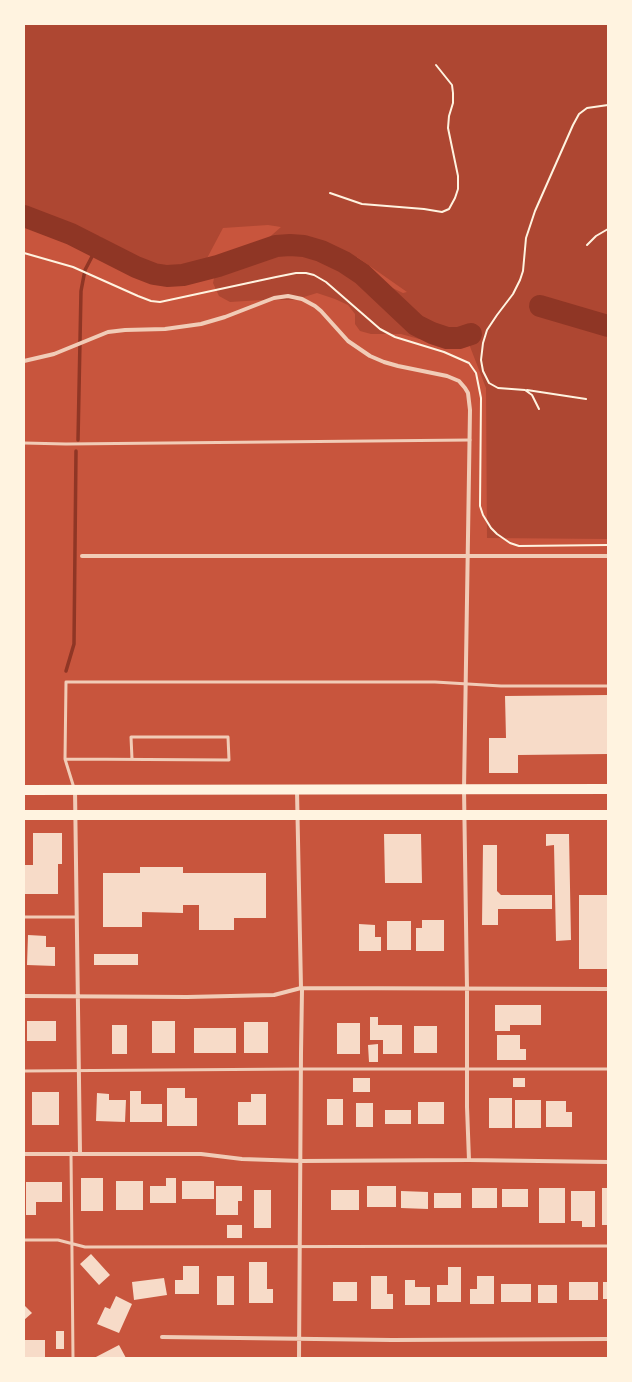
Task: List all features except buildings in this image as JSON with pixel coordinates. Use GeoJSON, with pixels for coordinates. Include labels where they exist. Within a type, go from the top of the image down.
{"type":"FeatureCollection","features":[{"type":"Feature","properties":{"kind":"main road"},"geometry":{"type":"LineString","coordinates":[[24,790],[608,789]]}},
{"type":"Feature","properties":{"kind":"main road"},"geometry":{"type":"LineString","coordinates":[[24,815],[608,815]]}},
{"type":"Feature","properties":{"kind":"street"},"geometry":{"type":"LineString","coordinates":[[24,361],[54,354],[108,332],[178,328],[201,324],[225,318],[274,298],[288,296],[302,299],[315,306],[348,341],[370,356],[398,366],[443,374],[459,381],[465,388],[469,400],[470,440],[464,789],[469,1160]]}},
{"type":"Feature","properties":{"kind":"street"},"geometry":{"type":"LineString","coordinates":[[82,556],[608,556]]}},
{"type":"Feature","properties":{"kind":"street"},"geometry":{"type":"LineString","coordinates":[[75,790],[80,1153]]}},
{"type":"Feature","properties":{"kind":"street"},"geometry":{"type":"LineString","coordinates":[[297,790],[302,990],[299,1358]]}},
{"type":"Feature","properties":{"kind":"street"},"geometry":{"type":"LineString","coordinates":[[24,996],[188,997],[274,995],[301,988],[608,989]]}},
{"type":"Feature","properties":{"kind":"street"},"geometry":{"type":"LineString","coordinates":[[24,1154],[201,1154],[242,1159],[301,1161],[469,1160],[608,1162]]}},
{"type":"Feature","properties":{"kind":"street"},"geometry":{"type":"LineString","coordinates":[[162,1337],[392,1340],[608,1339]]}},
{"type":"Feature","properties":{"kind":"lane"},"geometry":{"type":"LineString","coordinates":[[24,443],[66,444],[470,440]]}},
{"type":"Feature","properties":{"kind":"lane"},"geometry":{"type":"LineString","coordinates":[[75,790],[65,760],[66,682],[324,681],[435,682],[501,686],[608,686]]}},
{"type":"Feature","properties":{"kind":"lane"},"geometry":{"type":"LineString","coordinates":[[65,760],[229,760],[228,737],[132,736],[132,759]]}},
{"type":"Feature","properties":{"kind":"lane"},"geometry":{"type":"LineString","coordinates":[[24,918],[76,918]]}},
{"type":"Feature","properties":{"kind":"lane"},"geometry":{"type":"LineString","coordinates":[[24,1071],[608,1069]]}},
{"type":"Feature","properties":{"kind":"lane"},"geometry":{"type":"LineString","coordinates":[[71,1153],[73,1358]]}},
{"type":"Feature","properties":{"kind":"lane"},"geometry":{"type":"LineString","coordinates":[[24,1240],[58,1240],[85,1247],[608,1246]]}},
{"type":"Feature","properties":{"kind":"path"},"geometry":{"type":"LineString","coordinates":[[330,193],[368,205],[424,209],[442,212],[449,209],[456,198],[458,189],[458,176],[448,128],[449,116],[453,103],[453,93],[452,85],[436,65]]}},
{"type":"Feature","properties":{"kind":"path"},"geometry":{"type":"LineString","coordinates":[[586,399],[525,390],[498,388],[489,383],[483,371],[481,360],[483,343],[487,330],[520,280],[523,271],[526,238],[535,211],[573,125],[579,114],[587,108],[608,105]]}},
{"type":"Feature","properties":{"kind":"path"},"geometry":{"type":"LineString","coordinates":[[587,245],[596,236],[608,229]]}},
{"type":"Feature","properties":{"kind":"path"},"geometry":{"type":"LineString","coordinates":[[24,253],[81,271],[151,301],[160,302],[215,289],[283,276],[306,273],[314,275],[326,282],[380,329],[395,336],[444,352],[469,363],[476,373],[481,398],[480,506],[483,515],[491,528],[497,534],[510,543],[519,546],[608,545]]}},
{"type":"Feature","properties":{"kind":"path"},"geometry":{"type":"LineString","coordinates":[[525,390],[532,395],[539,409]]}},
{"type":"Feature","properties":{"kind":"shaded area"},"geometry":{"type":"Polygon","coordinates":[[[24,24],[608,24],[608,539],[487,538],[486,388],[469,344],[452,329],[437,330],[428,337],[419,339],[401,334],[371,334],[360,331],[355,324],[355,314],[348,305],[317,293],[294,300],[230,302],[219,296],[213,283],[215,274],[227,267],[240,263],[281,227],[268,225],[223,228],[205,262],[196,270],[179,278],[164,281],[147,279],[126,268],[119,260],[113,247],[101,237],[69,228],[24,209],[24,24]],[[357,257],[356,259],[361,268],[378,281],[403,293],[407,292],[357,257]]]}},
{"type":"Feature","properties":{"kind":"waterway"},"geometry":{"type":"LineString","coordinates":[[24,216],[71,234],[136,267],[154,274],[167,276],[183,275],[218,266],[276,246],[304,246],[321,251],[344,262],[362,274],[416,325],[447,338],[459,338],[471,334]]}},
{"type":"Feature","properties":{"kind":"waterway"},"geometry":{"type":"LineString","coordinates":[[78,440],[81,291],[85,270],[97,247]]}},
{"type":"Feature","properties":{"kind":"waterway"},"geometry":{"type":"LineString","coordinates":[[540,306],[608,326]]}},
{"type":"Feature","properties":{"kind":"waterway"},"geometry":{"type":"LineString","coordinates":[[66,671],[74,644],[76,451]]}}]}
